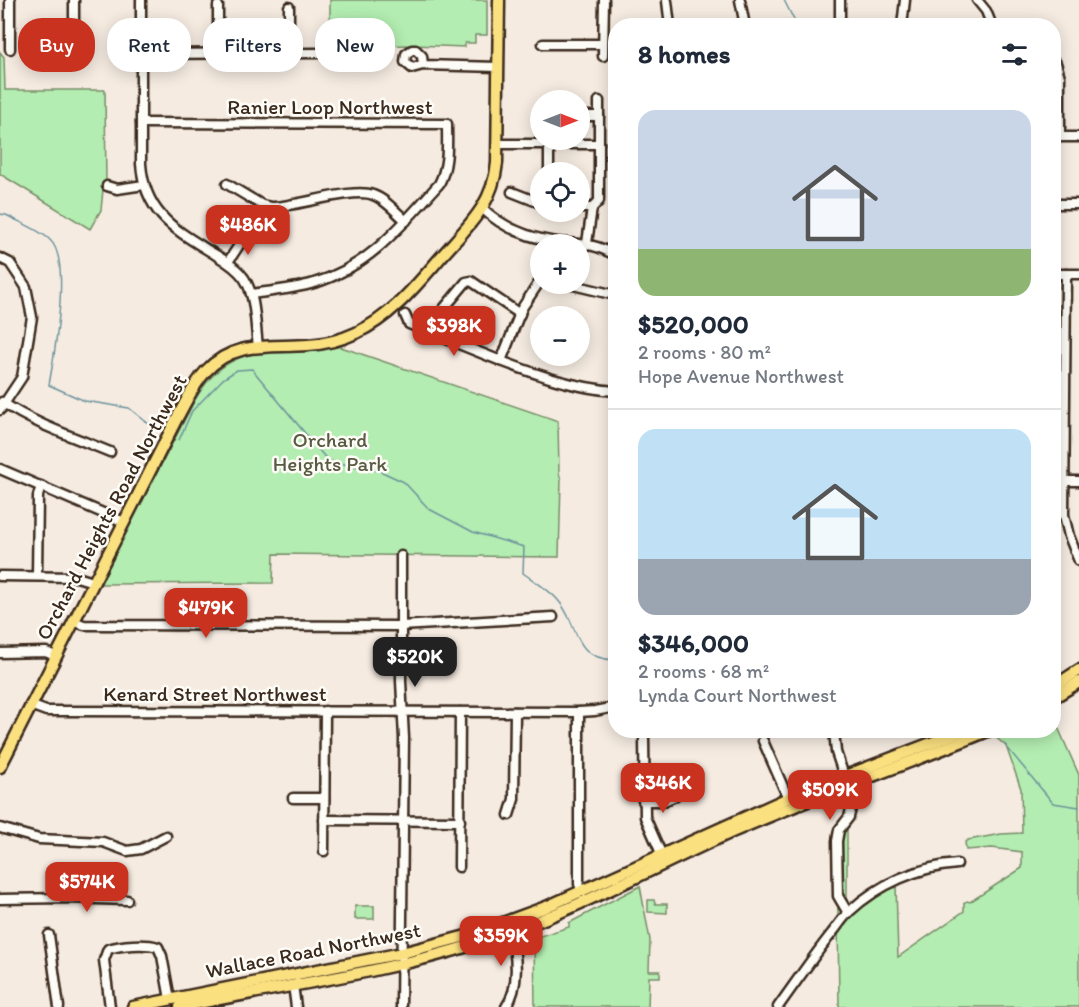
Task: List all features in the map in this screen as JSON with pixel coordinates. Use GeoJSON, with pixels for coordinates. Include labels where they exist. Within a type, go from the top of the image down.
{"type":"FeatureCollection","features":[{"type":"Feature","properties":{"kind":"main road","name":"Orchard Heights Road Northwest"},"geometry":{"type":"LineString","coordinates":[[1,762],[177,418],[201,378],[222,358],[243,349],[258,346],[328,343],[356,333],[396,307],[482,208],[494,181],[498,144],[499,0]]}},
{"type":"Feature","properties":{"kind":"main road"},"geometry":{"type":"LineString","coordinates":[[1061,682],[1079,670]]}},
{"type":"Feature","properties":{"kind":"main road"},"geometry":{"type":"LineString","coordinates":[[1061,693],[1079,682]]}},
{"type":"Feature","properties":{"kind":"main road","name":"Wallace Road Northwest"},"geometry":{"type":"LineString","coordinates":[[180,1007],[293,985],[402,958],[493,928],[753,823],[945,738]]}},
{"type":"Feature","properties":{"kind":"main road","name":"Wallace Road Northwest"},"geometry":{"type":"LineString","coordinates":[[133,1007],[260,981],[476,944],[582,902],[663,859],[788,798],[967,738]]}},
{"type":"Feature","properties":{"kind":"main road"},"geometry":{"type":"LineString","coordinates":[[212,1000],[229,992],[257,987],[260,981]]}},
{"type":"Feature","properties":{"kind":"street"},"geometry":{"type":"LineString","coordinates":[[10,0],[10,50]]}},
{"type":"Feature","properties":{"kind":"street"},"geometry":{"type":"LineString","coordinates":[[74,0],[74,18]]}},
{"type":"Feature","properties":{"kind":"street"},"geometry":{"type":"LineString","coordinates":[[141,0],[141,18]]}},
{"type":"Feature","properties":{"kind":"street"},"geometry":{"type":"LineString","coordinates":[[603,56],[604,0]]}},
{"type":"Feature","properties":{"kind":"street"},"geometry":{"type":"LineString","coordinates":[[740,0],[743,18]]}},
{"type":"Feature","properties":{"kind":"street"},"geometry":{"type":"LineString","coordinates":[[840,0],[840,18]]}},
{"type":"Feature","properties":{"kind":"street"},"geometry":{"type":"LineString","coordinates":[[903,18],[905,0]]}},
{"type":"Feature","properties":{"kind":"street"},"geometry":{"type":"LineString","coordinates":[[977,0],[989,18]]}},
{"type":"Feature","properties":{"kind":"street"},"geometry":{"type":"LineString","coordinates":[[667,1],[669,18]]}},
{"type":"Feature","properties":{"kind":"street"},"geometry":{"type":"LineString","coordinates":[[218,6],[218,18]]}},
{"type":"Feature","properties":{"kind":"street"},"geometry":{"type":"LineString","coordinates":[[289,7],[289,18]]}},
{"type":"Feature","properties":{"kind":"street"},"geometry":{"type":"LineString","coordinates":[[543,44],[603,44]]}},
{"type":"Feature","properties":{"kind":"street"},"geometry":{"type":"LineString","coordinates":[[423,65],[498,67]]}},
{"type":"Feature","properties":{"kind":"street"},"geometry":{"type":"LineString","coordinates":[[141,72],[141,164],[144,185],[151,202],[174,229],[228,262],[244,279],[251,294],[258,346]]}},
{"type":"Feature","properties":{"kind":"street"},"geometry":{"type":"LineString","coordinates":[[588,234],[592,208],[599,201],[599,101]]}},
{"type":"Feature","properties":{"kind":"street"},"geometry":{"type":"LineString","coordinates":[[590,116],[599,116]]}},
{"type":"Feature","properties":{"kind":"street","name":"Ranier Loop Northwest"},"geometry":{"type":"LineString","coordinates":[[141,123],[447,124],[445,173],[439,184],[387,241],[372,254],[338,275],[297,288],[251,294]]}},
{"type":"Feature","properties":{"kind":"street"},"geometry":{"type":"LineString","coordinates":[[1061,137],[1079,137]]}},
{"type":"Feature","properties":{"kind":"street"},"geometry":{"type":"LineString","coordinates":[[498,144],[530,144]]}},
{"type":"Feature","properties":{"kind":"street"},"geometry":{"type":"LineString","coordinates":[[590,144],[599,144]]}},
{"type":"Feature","properties":{"kind":"street"},"geometry":{"type":"LineString","coordinates":[[227,183],[262,205],[271,207],[356,193],[371,193],[406,221]]}},
{"type":"Feature","properties":{"kind":"street"},"geometry":{"type":"LineString","coordinates":[[107,186],[117,189],[144,185]]}},
{"type":"Feature","properties":{"kind":"street"},"geometry":{"type":"LineString","coordinates":[[512,192],[530,199]]}},
{"type":"Feature","properties":{"kind":"street"},"geometry":{"type":"LineString","coordinates":[[1061,204],[1079,204]]}},
{"type":"Feature","properties":{"kind":"street"},"geometry":{"type":"LineString","coordinates":[[482,208],[500,223],[530,237]]}},
{"type":"Feature","properties":{"kind":"street"},"geometry":{"type":"LineString","coordinates":[[228,262],[245,236]]}},
{"type":"Feature","properties":{"kind":"street"},"geometry":{"type":"LineString","coordinates":[[590,244],[608,252]]}},
{"type":"Feature","properties":{"kind":"street"},"geometry":{"type":"LineString","coordinates":[[0,258],[10,263],[26,287],[32,317],[21,377],[1,405],[110,452]]}},
{"type":"Feature","properties":{"kind":"street"},"geometry":{"type":"LineString","coordinates":[[1061,274],[1079,274]]}},
{"type":"Feature","properties":{"kind":"street"},"geometry":{"type":"LineString","coordinates":[[1066,274],[1064,515],[1066,527],[1079,561]]}},
{"type":"Feature","properties":{"kind":"street"},"geometry":{"type":"LineString","coordinates":[[426,330],[466,282],[471,281],[519,314]]}},
{"type":"Feature","properties":{"kind":"street"},"geometry":{"type":"LineString","coordinates":[[590,289],[608,293]]}},
{"type":"Feature","properties":{"kind":"street"},"geometry":{"type":"LineString","coordinates":[[501,361],[519,314],[532,294]]}},
{"type":"Feature","properties":{"kind":"street"},"geometry":{"type":"LineString","coordinates":[[396,307],[413,320],[417,327],[501,361],[559,381],[608,390]]}},
{"type":"Feature","properties":{"kind":"street"},"geometry":{"type":"LineString","coordinates":[[0,469],[124,522]]}},
{"type":"Feature","properties":{"kind":"street"},"geometry":{"type":"LineString","coordinates":[[1061,481],[1079,481]]}},
{"type":"Feature","properties":{"kind":"street"},"geometry":{"type":"LineString","coordinates":[[37,576],[38,496],[42,486]]}},
{"type":"Feature","properties":{"kind":"street"},"geometry":{"type":"LineString","coordinates":[[401,556],[404,738],[401,1007]]}},
{"type":"Feature","properties":{"kind":"street"},"geometry":{"type":"LineString","coordinates":[[0,576],[77,577],[93,582]]}},
{"type":"Feature","properties":{"kind":"street"},"geometry":{"type":"LineString","coordinates":[[73,621],[84,626],[401,626],[553,617]]}},
{"type":"Feature","properties":{"kind":"street"},"geometry":{"type":"LineString","coordinates":[[0,653],[46,652],[55,656]]}},
{"type":"Feature","properties":{"kind":"street","name":"Kenard Street Northwest"},"geometry":{"type":"LineString","coordinates":[[30,705],[46,711],[579,712],[608,708]]}},
{"type":"Feature","properties":{"kind":"street"},"geometry":{"type":"LineString","coordinates":[[324,852],[325,711]]}},
{"type":"Feature","properties":{"kind":"street"},"geometry":{"type":"LineString","coordinates":[[459,867],[460,712]]}},
{"type":"Feature","properties":{"kind":"street"},"geometry":{"type":"LineString","coordinates":[[509,815],[514,799],[515,712]]}},
{"type":"Feature","properties":{"kind":"street"},"geometry":{"type":"LineString","coordinates":[[579,712],[579,884],[582,892]]}},
{"type":"Feature","properties":{"kind":"street"},"geometry":{"type":"LineString","coordinates":[[644,738],[645,817],[663,859]]}},
{"type":"Feature","properties":{"kind":"street"},"geometry":{"type":"LineString","coordinates":[[835,738],[836,752],[852,805],[849,817],[837,835],[838,896],[848,913]]}},
{"type":"Feature","properties":{"kind":"street"},"geometry":{"type":"LineString","coordinates":[[763,741],[788,798]]}},
{"type":"Feature","properties":{"kind":"street"},"geometry":{"type":"LineString","coordinates":[[643,801],[664,801],[675,796]]}},
{"type":"Feature","properties":{"kind":"street"},"geometry":{"type":"LineString","coordinates":[[293,798],[324,798]]}},
{"type":"Feature","properties":{"kind":"street"},"geometry":{"type":"LineString","coordinates":[[324,820],[460,821]]}},
{"type":"Feature","properties":{"kind":"street"},"geometry":{"type":"LineString","coordinates":[[0,828],[39,839],[103,842],[127,851],[141,849],[166,836]]}},
{"type":"Feature","properties":{"kind":"street"},"geometry":{"type":"LineString","coordinates":[[778,1007],[848,913],[879,889],[901,878],[930,868],[957,864]]}},
{"type":"Feature","properties":{"kind":"street"},"geometry":{"type":"LineString","coordinates":[[0,899],[127,900]]}},
{"type":"Feature","properties":{"kind":"street"},"geometry":{"type":"LineString","coordinates":[[506,1007],[512,997],[514,982],[514,947],[510,932]]}},
{"type":"Feature","properties":{"kind":"street"},"geometry":{"type":"LineString","coordinates":[[49,935],[59,1007]]}},
{"type":"Feature","properties":{"kind":"street"},"geometry":{"type":"LineString","coordinates":[[110,1007],[104,955],[108,949],[117,947],[152,945],[158,947],[162,956],[170,999]]}},
{"type":"Feature","properties":{"kind":"street"},"geometry":{"type":"LineString","coordinates":[[293,985],[296,1007]]}},
{"type":"Feature","properties":{"kind":"green space"},"geometry":{"type":"Polygon","coordinates":[[[330,0],[487,0],[487,35],[475,35],[475,43],[465,43],[465,47],[395,45],[395,18],[330,18],[330,0]]]}},
{"type":"Feature","properties":{"kind":"green space"},"geometry":{"type":"Polygon","coordinates":[[[0,52],[4,57],[5,90],[105,90],[106,186],[103,190],[101,210],[90,229],[0,174],[0,52]]]}},
{"type":"Feature","properties":{"kind":"green space","name":"Orchard Heights Park"},"geometry":{"type":"Polygon","coordinates":[[[338,346],[558,421],[561,480],[559,557],[274,554],[273,583],[99,584],[195,400],[209,380],[224,366],[240,358],[257,354],[338,346]]]}},
{"type":"Feature","properties":{"kind":"green space"},"geometry":{"type":"Polygon","coordinates":[[[1061,734],[1079,775],[1079,1007],[839,1007],[837,828],[847,823],[847,906],[896,885],[898,957],[964,911],[964,903],[970,902],[1022,868],[1022,852],[992,848],[966,850],[965,842],[968,840],[1022,833],[1021,789],[1006,746],[996,738],[1061,738],[1061,734]]]}},
{"type":"Feature","properties":{"kind":"green space"},"geometry":{"type":"Polygon","coordinates":[[[640,886],[650,940],[649,971],[660,971],[660,977],[649,977],[648,1007],[535,1007],[534,938],[569,927],[569,923],[640,886]]]}},
{"type":"Feature","properties":{"kind":"green space"},"geometry":{"type":"Polygon","coordinates":[[[648,900],[654,900],[655,904],[667,904],[667,913],[648,912],[648,900]]]}},
{"type":"Feature","properties":{"kind":"green space"},"geometry":{"type":"Polygon","coordinates":[[[355,906],[374,906],[374,919],[355,919],[355,906]]]}},
{"type":"Feature","properties":{"kind":"waterway"},"geometry":{"type":"LineString","coordinates":[[784,0],[793,18]]}},
{"type":"Feature","properties":{"kind":"waterway"},"geometry":{"type":"LineString","coordinates":[[0,214],[41,233],[50,240],[56,251],[60,267],[60,309],[49,385],[85,401],[129,408],[155,429]]}},
{"type":"Feature","properties":{"kind":"waterway"},"geometry":{"type":"LineString","coordinates":[[179,440],[192,411],[223,379],[237,370],[252,369],[328,461],[380,471],[404,482],[429,509],[473,532],[524,547],[523,573],[557,599],[565,609],[583,647],[590,653],[608,659]]}},
{"type":"Feature","properties":{"kind":"waterway"},"geometry":{"type":"LineString","coordinates":[[1005,745],[1053,803],[1079,807]]}}]}
